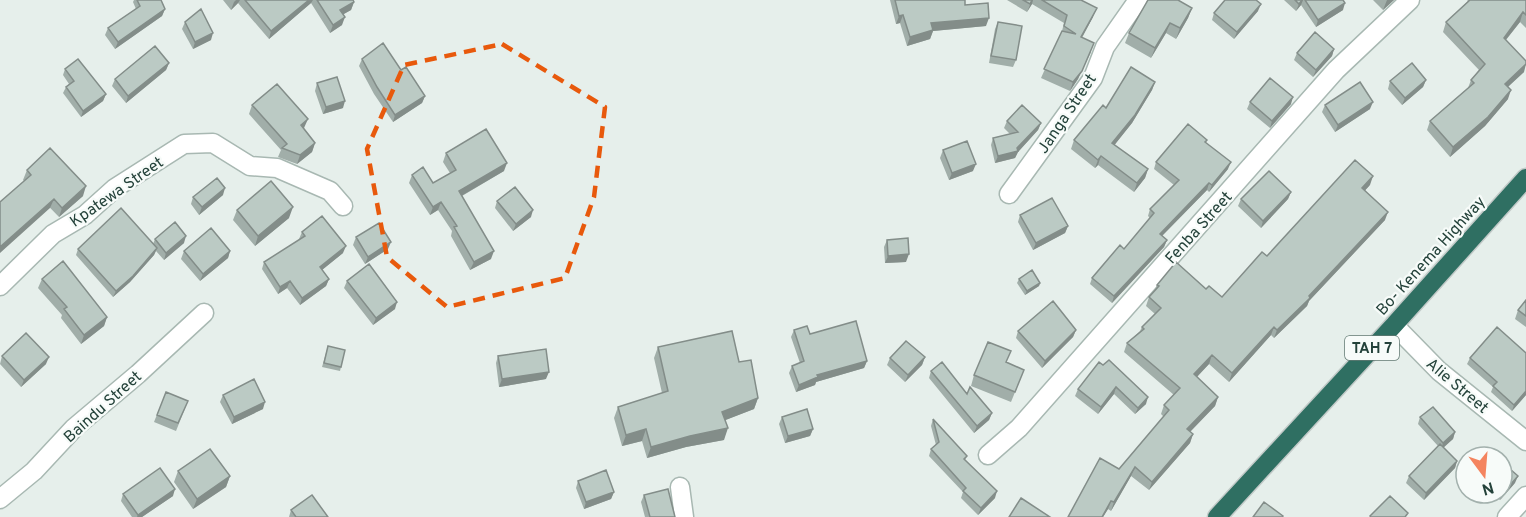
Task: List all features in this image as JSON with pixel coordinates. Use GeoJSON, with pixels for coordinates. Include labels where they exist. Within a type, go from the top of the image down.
{"type":"FeatureCollection","features":[{"type":"Feature","properties":{"kind":"highway","name":"Bo- Kenema Highway"},"geometry":{"type":"LineString","coordinates":[[1217,517],[1526,178]]}},
{"type":"Feature","properties":{"kind":"street","name":"Janga Street"},"geometry":{"type":"LineString","coordinates":[[1009,194],[1093,78],[1105,47],[1138,0]]}},
{"type":"Feature","properties":{"kind":"street","name":"Fenba Street"},"geometry":{"type":"LineString","coordinates":[[988,455],[1019,428],[1336,70],[1410,0]]}},
{"type":"Feature","properties":{"kind":"street","name":"Kpatewa Street"},"geometry":{"type":"LineString","coordinates":[[0,286],[52,234],[85,215],[115,188],[184,144],[213,143],[250,166],[277,168],[330,191],[343,206]]}},
{"type":"Feature","properties":{"kind":"street","name":"Baindu Street"},"geometry":{"type":"LineString","coordinates":[[0,499],[34,471],[74,428],[138,374],[204,313]]}},
{"type":"Feature","properties":{"kind":"street","name":"Alie Street"},"geometry":{"type":"LineString","coordinates":[[1394,325],[1439,370],[1526,441]]}},
{"type":"Feature","properties":{"kind":"street"},"geometry":{"type":"LineString","coordinates":[[680,487],[684,517]]}},
{"type":"Feature","properties":{"kind":"street"},"geometry":{"type":"LineString","coordinates":[[1507,517],[1526,496]]}},
{"type":"Feature","properties":{"kind":"highlighted area"},"geometry":{"type":"Polygon","coordinates":[[[502,44],[605,107],[594,197],[565,278],[447,307],[387,257],[367,149],[404,65],[502,44]]]}},
{"type":"Feature","properties":{"kind":"building"},"geometry":{"type":"Polygon","coordinates":[[[137,0],[161,0],[165,9],[118,42],[108,28],[140,6],[137,0]]]}},
{"type":"Feature","properties":{"kind":"building"},"geometry":{"type":"Polygon","coordinates":[[[245,0],[309,0],[271,31],[245,0]]]}},
{"type":"Feature","properties":{"kind":"building"},"geometry":{"type":"Polygon","coordinates":[[[317,0],[353,0],[354,2],[340,10],[345,17],[333,25],[317,0]]]}},
{"type":"Feature","properties":{"kind":"building"},"geometry":{"type":"Polygon","coordinates":[[[895,0],[965,0],[965,5],[988,3],[989,18],[931,23],[933,30],[910,37],[903,15],[899,16],[895,0]]]}},
{"type":"Feature","properties":{"kind":"building"},"geometry":{"type":"Polygon","coordinates":[[[1042,0],[1081,0],[1097,8],[1081,37],[1094,43],[1082,71],[1073,82],[1044,69],[1062,31],[1076,34],[1064,26],[1067,15],[1042,0]]]}},
{"type":"Feature","properties":{"kind":"building"},"geometry":{"type":"Polygon","coordinates":[[[1148,0],[1178,0],[1192,8],[1180,28],[1170,23],[1155,48],[1129,33],[1148,0]]]}},
{"type":"Feature","properties":{"kind":"building"},"geometry":{"type":"Polygon","coordinates":[[[1225,0],[1256,0],[1261,4],[1237,32],[1214,13],[1225,0]]]}},
{"type":"Feature","properties":{"kind":"building"},"geometry":{"type":"Polygon","coordinates":[[[1305,0],[1343,0],[1345,3],[1318,20],[1305,0]]]}},
{"type":"Feature","properties":{"kind":"building"},"geometry":{"type":"Polygon","coordinates":[[[1470,0],[1526,0],[1526,15],[1523,12],[1504,38],[1526,61],[1526,64],[1505,84],[1511,90],[1488,117],[1453,147],[1430,121],[1474,83],[1471,80],[1485,64],[1446,22],[1470,0]]]}},
{"type":"Feature","properties":{"kind":"building"},"geometry":{"type":"Polygon","coordinates":[[[201,9],[213,33],[195,42],[185,22],[201,9]]]}},
{"type":"Feature","properties":{"kind":"building"},"geometry":{"type":"Polygon","coordinates":[[[998,22],[1022,26],[1016,60],[991,56],[998,22]]]}},
{"type":"Feature","properties":{"kind":"building"},"geometry":{"type":"Polygon","coordinates":[[[1315,32],[1334,49],[1316,70],[1297,53],[1315,32]]]}},
{"type":"Feature","properties":{"kind":"building"},"geometry":{"type":"Polygon","coordinates":[[[383,43],[401,70],[406,67],[425,96],[395,115],[362,59],[383,43]]]}},
{"type":"Feature","properties":{"kind":"building"},"geometry":{"type":"Polygon","coordinates":[[[155,46],[169,63],[128,96],[115,79],[155,46]]]}},
{"type":"Feature","properties":{"kind":"building"},"geometry":{"type":"Polygon","coordinates":[[[78,59],[106,94],[83,111],[66,87],[74,81],[65,69],[78,59]]]}},
{"type":"Feature","properties":{"kind":"building"},"geometry":{"type":"Polygon","coordinates":[[[1412,63],[1426,80],[1405,98],[1390,81],[1412,63]]]}},
{"type":"Feature","properties":{"kind":"building"},"geometry":{"type":"Polygon","coordinates":[[[1131,67],[1155,82],[1135,115],[1112,143],[1148,169],[1137,183],[1101,156],[1098,160],[1074,140],[1103,105],[1106,108],[1131,67]]]}},
{"type":"Feature","properties":{"kind":"building"},"geometry":{"type":"Polygon","coordinates":[[[337,77],[345,101],[326,107],[317,83],[337,77]]]}},
{"type":"Feature","properties":{"kind":"building"},"geometry":{"type":"Polygon","coordinates":[[[1270,78],[1293,97],[1272,121],[1250,102],[1270,78]]]}},
{"type":"Feature","properties":{"kind":"building"},"geometry":{"type":"Polygon","coordinates":[[[1360,82],[1373,102],[1338,125],[1325,105],[1360,82]]]}},
{"type":"Feature","properties":{"kind":"building"},"geometry":{"type":"Polygon","coordinates":[[[277,84],[308,119],[301,125],[315,143],[300,155],[282,148],[287,144],[252,105],[277,84]]]}},
{"type":"Feature","properties":{"kind":"building"},"geometry":{"type":"Polygon","coordinates":[[[1022,105],[1041,123],[1017,148],[1018,151],[998,156],[993,138],[1018,132],[1007,121],[1022,105]]]}},
{"type":"Feature","properties":{"kind":"building"},"geometry":{"type":"Polygon","coordinates":[[[1188,124],[1207,140],[1205,142],[1231,162],[1212,185],[1209,183],[1160,234],[1167,240],[1114,296],[1092,278],[1120,245],[1124,249],[1154,213],[1150,209],[1179,180],[1156,162],[1188,124]]]}},
{"type":"Feature","properties":{"kind":"building"},"geometry":{"type":"Polygon","coordinates":[[[486,129],[507,163],[459,191],[494,251],[474,262],[454,227],[457,226],[441,202],[433,207],[412,175],[423,167],[433,183],[456,170],[446,153],[486,129]]]}},
{"type":"Feature","properties":{"kind":"building"},"geometry":{"type":"Polygon","coordinates":[[[967,141],[976,164],[952,173],[943,150],[967,141]]]}},
{"type":"Feature","properties":{"kind":"building"},"geometry":{"type":"Polygon","coordinates":[[[50,148],[86,186],[62,208],[54,199],[0,247],[0,202],[31,175],[27,170],[50,148]]]}},
{"type":"Feature","properties":{"kind":"building"},"geometry":{"type":"Polygon","coordinates":[[[1355,160],[1373,176],[1362,188],[1388,212],[1309,296],[1310,298],[1277,330],[1274,327],[1232,373],[1212,355],[1194,374],[1218,397],[1187,429],[1193,434],[1152,482],[1135,467],[1102,517],[1068,517],[1100,458],[1119,469],[1169,410],[1164,405],[1180,388],[1127,343],[1144,329],[1142,327],[1161,308],[1149,297],[1159,286],[1157,285],[1176,262],[1206,289],[1209,286],[1222,297],[1262,252],[1267,256],[1355,160]]]}},
{"type":"Feature","properties":{"kind":"building"},"geometry":{"type":"Polygon","coordinates":[[[1269,171],[1291,192],[1263,221],[1241,199],[1269,171]]]}},
{"type":"Feature","properties":{"kind":"building"},"geometry":{"type":"Polygon","coordinates":[[[217,178],[225,188],[202,207],[193,197],[217,178]]]}},
{"type":"Feature","properties":{"kind":"building"},"geometry":{"type":"Polygon","coordinates":[[[271,181],[293,207],[258,236],[237,210],[271,181]]]}},
{"type":"Feature","properties":{"kind":"building"},"geometry":{"type":"Polygon","coordinates":[[[515,187],[533,210],[516,224],[497,201],[515,187]]]}},
{"type":"Feature","properties":{"kind":"building"},"geometry":{"type":"Polygon","coordinates":[[[1052,198],[1068,226],[1036,243],[1020,215],[1052,198]]]}},
{"type":"Feature","properties":{"kind":"building"},"geometry":{"type":"Polygon","coordinates":[[[121,208],[157,248],[133,276],[116,291],[78,249],[121,208]]]}},
{"type":"Feature","properties":{"kind":"building"},"geometry":{"type":"Polygon","coordinates":[[[322,216],[346,246],[320,267],[329,279],[302,298],[290,281],[280,287],[264,262],[305,236],[302,232],[322,216]]]}},
{"type":"Feature","properties":{"kind":"building"},"geometry":{"type":"Polygon","coordinates":[[[175,222],[186,236],[166,253],[155,239],[175,222]]]}},
{"type":"Feature","properties":{"kind":"building"},"geometry":{"type":"Polygon","coordinates":[[[379,223],[391,242],[368,257],[356,237],[379,223]]]}},
{"type":"Feature","properties":{"kind":"building"},"geometry":{"type":"Polygon","coordinates":[[[211,228],[230,251],[203,274],[184,251],[211,228]]]}},
{"type":"Feature","properties":{"kind":"building"},"geometry":{"type":"Polygon","coordinates":[[[908,238],[909,254],[888,256],[887,240],[908,238]]]}},
{"type":"Feature","properties":{"kind":"building"},"geometry":{"type":"Polygon","coordinates":[[[63,261],[107,317],[84,335],[64,309],[67,307],[42,279],[63,261]]]}},
{"type":"Feature","properties":{"kind":"building"},"geometry":{"type":"Polygon","coordinates":[[[369,264],[397,302],[376,318],[347,281],[369,264]]]}},
{"type":"Feature","properties":{"kind":"building"},"geometry":{"type":"Polygon","coordinates":[[[1032,270],[1040,283],[1027,291],[1019,279],[1032,270]]]}},
{"type":"Feature","properties":{"kind":"building"},"geometry":{"type":"Polygon","coordinates":[[[1526,300],[1526,316],[1518,310],[1526,300]]]}},
{"type":"Feature","properties":{"kind":"building"},"geometry":{"type":"Polygon","coordinates":[[[1053,301],[1076,330],[1045,361],[1018,331],[1053,301]]]}},
{"type":"Feature","properties":{"kind":"building"},"geometry":{"type":"Polygon","coordinates":[[[856,321],[867,361],[817,375],[818,377],[799,385],[792,366],[804,361],[794,330],[807,326],[810,334],[856,321]]]}},
{"type":"Feature","properties":{"kind":"building"},"geometry":{"type":"Polygon","coordinates":[[[1497,327],[1526,353],[1526,391],[1514,405],[1493,386],[1497,382],[1470,358],[1497,327]]]}},
{"type":"Feature","properties":{"kind":"building"},"geometry":{"type":"Polygon","coordinates":[[[732,331],[739,362],[751,360],[758,398],[722,412],[728,428],[651,447],[646,429],[626,435],[618,407],[668,391],[658,347],[732,331]]]}},
{"type":"Feature","properties":{"kind":"building"},"geometry":{"type":"Polygon","coordinates":[[[26,333],[49,357],[24,380],[2,356],[26,333]]]}},
{"type":"Feature","properties":{"kind":"building"},"geometry":{"type":"Polygon","coordinates":[[[906,341],[925,357],[908,375],[890,358],[906,341]]]}},
{"type":"Feature","properties":{"kind":"building"},"geometry":{"type":"Polygon","coordinates":[[[988,342],[1011,351],[1006,362],[1024,370],[1015,392],[974,375],[988,342]]]}},
{"type":"Feature","properties":{"kind":"building"},"geometry":{"type":"Polygon","coordinates":[[[328,346],[345,350],[341,367],[324,363],[328,346]]]}},
{"type":"Feature","properties":{"kind":"building"},"geometry":{"type":"Polygon","coordinates":[[[546,349],[549,372],[502,379],[498,356],[546,349]]]}},
{"type":"Feature","properties":{"kind":"building"},"geometry":{"type":"Polygon","coordinates":[[[1109,360],[1148,397],[1138,408],[1116,387],[1101,407],[1078,389],[1099,362],[1103,365],[1109,360]]]}},
{"type":"Feature","properties":{"kind":"building"},"geometry":{"type":"Polygon","coordinates":[[[942,362],[967,394],[970,387],[992,413],[977,426],[931,371],[942,362]]]}},
{"type":"Feature","properties":{"kind":"building"},"geometry":{"type":"Polygon","coordinates":[[[254,379],[265,402],[234,417],[223,395],[254,379]]]}},
{"type":"Feature","properties":{"kind":"building"},"geometry":{"type":"Polygon","coordinates":[[[166,392],[188,401],[178,423],[157,415],[166,392]]]}},
{"type":"Feature","properties":{"kind":"building"},"geometry":{"type":"Polygon","coordinates":[[[1433,407],[1455,432],[1443,443],[1420,417],[1433,407]]]}},
{"type":"Feature","properties":{"kind":"building"},"geometry":{"type":"Polygon","coordinates":[[[807,409],[813,429],[788,436],[782,417],[807,409]]]}},
{"type":"Feature","properties":{"kind":"building"},"geometry":{"type":"Polygon","coordinates":[[[933,419],[967,456],[964,459],[997,491],[981,508],[963,491],[966,488],[931,449],[939,442],[933,419]]]}},
{"type":"Feature","properties":{"kind":"building"},"geometry":{"type":"Polygon","coordinates":[[[1440,444],[1454,458],[1454,464],[1426,493],[1409,476],[1440,444]]]}},
{"type":"Feature","properties":{"kind":"building"},"geometry":{"type":"Polygon","coordinates":[[[210,449],[230,476],[197,499],[178,471],[210,449]]]}},
{"type":"Feature","properties":{"kind":"building"},"geometry":{"type":"Polygon","coordinates":[[[160,468],[175,489],[138,515],[123,494],[160,468]]]}},
{"type":"Feature","properties":{"kind":"building"},"geometry":{"type":"Polygon","coordinates":[[[606,470],[614,492],[586,502],[578,481],[606,470]]]}},
{"type":"Feature","properties":{"kind":"building"},"geometry":{"type":"Polygon","coordinates":[[[668,489],[675,517],[650,517],[644,495],[668,489]]]}},
{"type":"Feature","properties":{"kind":"building"},"geometry":{"type":"Polygon","coordinates":[[[312,495],[328,517],[296,517],[291,510],[312,495]]]}},
{"type":"Feature","properties":{"kind":"building"},"geometry":{"type":"Polygon","coordinates":[[[1390,496],[1408,513],[1405,517],[1371,517],[1370,516],[1390,496]]]}},
{"type":"Feature","properties":{"kind":"building"},"geometry":{"type":"Polygon","coordinates":[[[1021,498],[1050,517],[1009,517],[1021,498]]]}},
{"type":"Feature","properties":{"kind":"building"},"geometry":{"type":"Polygon","coordinates":[[[1264,502],[1283,516],[1253,517],[1264,502]]]}}]}
